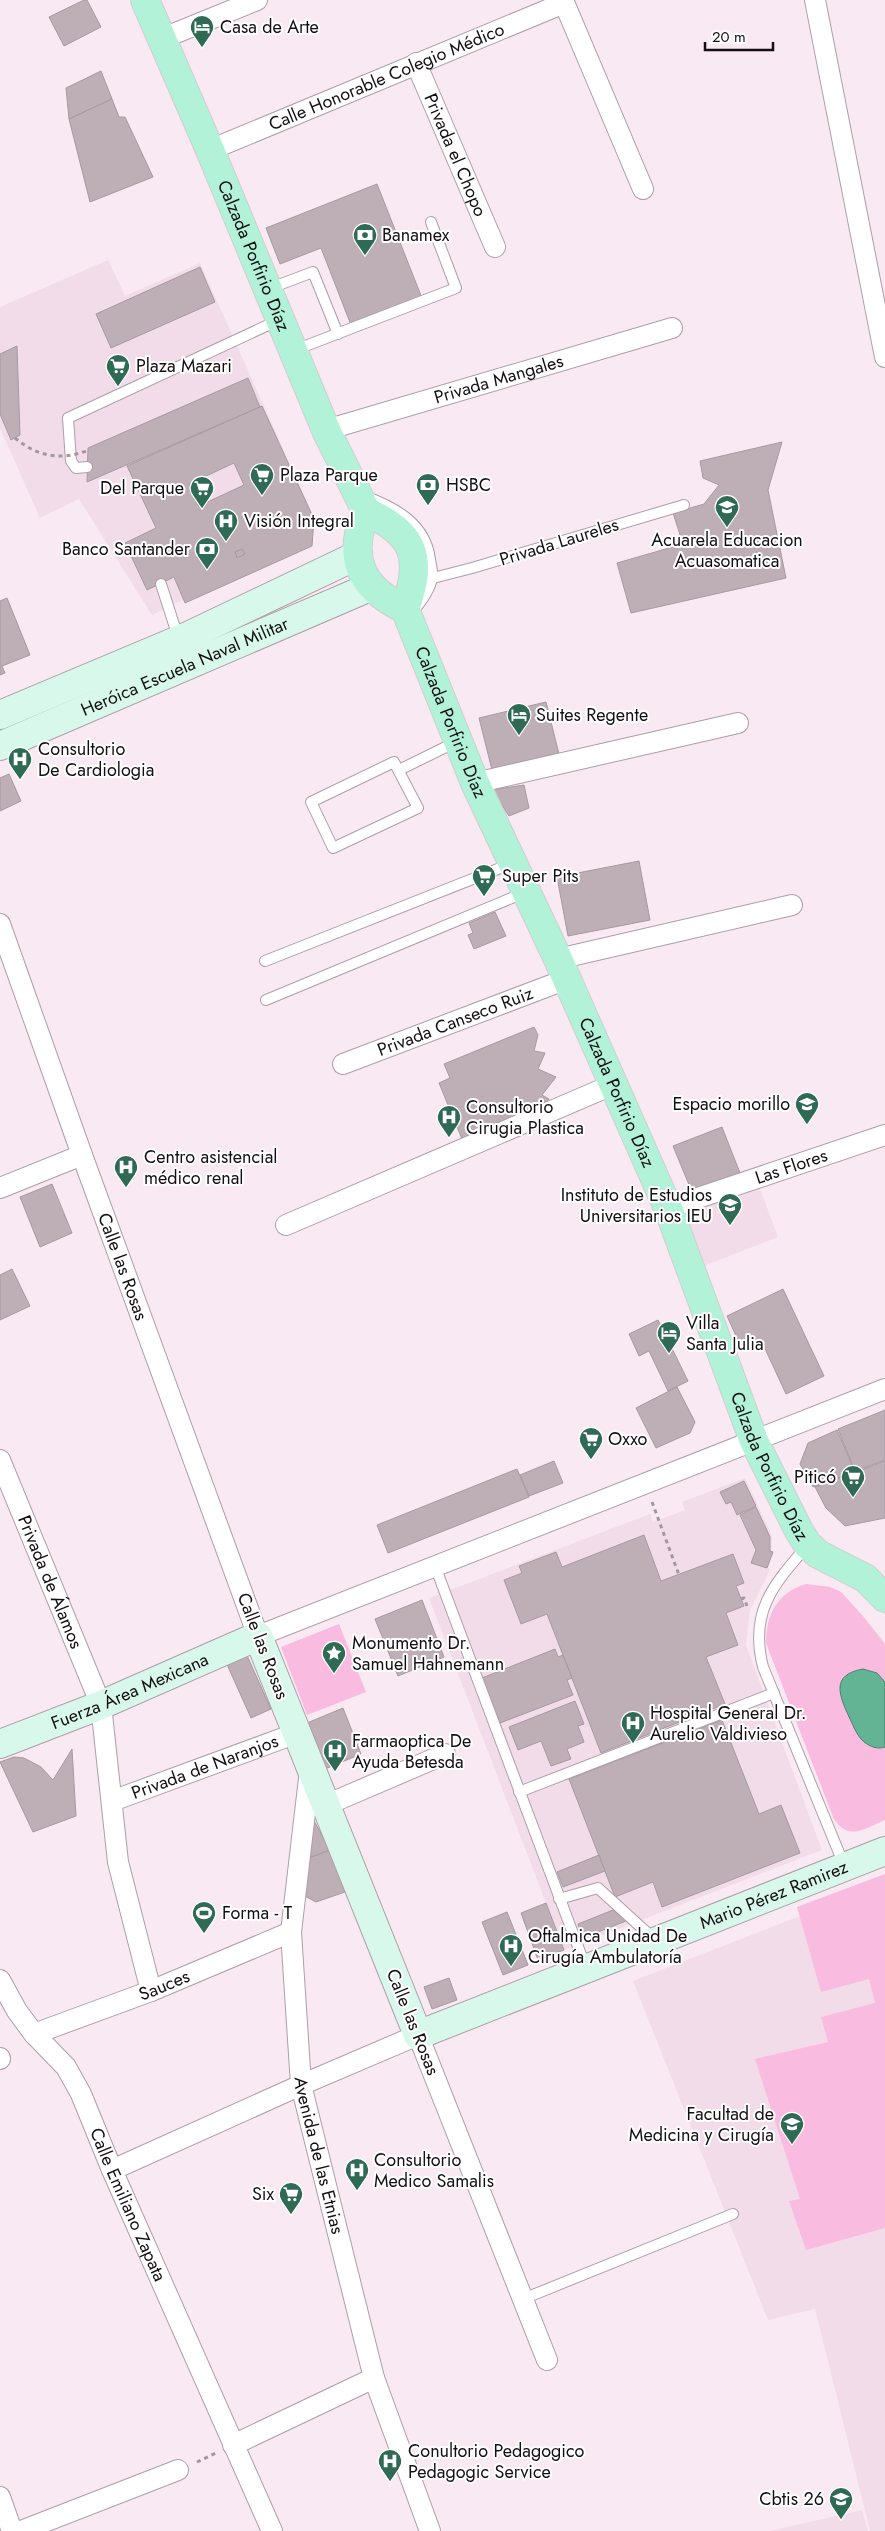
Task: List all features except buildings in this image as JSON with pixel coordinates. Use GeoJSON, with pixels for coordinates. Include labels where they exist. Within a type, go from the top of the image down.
{"type":"FeatureCollection","features":[{"type":"Feature","properties":{"kind":"main road","name":"Calzada Porfirio Díaz"},"geometry":{"type":"LineString","coordinates":[[145,0],[210,150],[292,351],[326,430],[361,502]]}},
{"type":"Feature","properties":{"kind":"main road"},"geometry":{"type":"LineString","coordinates":[[361,502],[395,528],[403,536],[409,548],[415,574],[407,614],[370,586],[358,555],[361,502]]}},
{"type":"Feature","properties":{"kind":"main road","name":"Heróica Escuela Naval Militar"},"geometry":{"type":"LineString","coordinates":[[0,715],[183,638],[358,555]]}},
{"type":"Feature","properties":{"kind":"main road","name":"Heróica Escuela Naval Militar"},"geometry":{"type":"LineString","coordinates":[[0,746],[370,586]]}},
{"type":"Feature","properties":{"kind":"main road","name":"Calzada Porfirio Díaz"},"geometry":{"type":"LineString","coordinates":[[407,614],[475,782],[562,969],[668,1208],[754,1441],[808,1545],[818,1554],[865,1578],[885,1598]]}},
{"type":"Feature","properties":{"kind":"main road","name":"Fuerza Área Mexicana"},"geometry":{"type":"LineString","coordinates":[[0,1744],[101,1705],[258,1636]]}},
{"type":"Feature","properties":{"kind":"main road","name":"Calle las Rosas"},"geometry":{"type":"LineString","coordinates":[[258,1636],[418,2035]]}},
{"type":"Feature","properties":{"kind":"main road","name":"Mario Pérez Ramirez"},"geometry":{"type":"LineString","coordinates":[[418,2035],[885,1851]]}},
{"type":"Feature","properties":{"kind":"street"},"geometry":{"type":"LineString","coordinates":[[161,39],[257,0]]}},
{"type":"Feature","properties":{"kind":"street"},"geometry":{"type":"LineString","coordinates":[[815,0],[883,331],[885,357]]}},
{"type":"Feature","properties":{"kind":"street"},"geometry":{"type":"LineString","coordinates":[[564,1],[644,189]]}},
{"type":"Feature","properties":{"kind":"street","name":"Calle Honorable Colegio Médico"},"geometry":{"type":"LineString","coordinates":[[210,150],[564,1]]}},
{"type":"Feature","properties":{"kind":"street","name":"Privada el Chopo"},"geometry":{"type":"LineString","coordinates":[[416,63],[495,247]]}},
{"type":"Feature","properties":{"kind":"street","name":"Privada Mangales"},"geometry":{"type":"LineString","coordinates":[[326,430],[672,328]]}},
{"type":"Feature","properties":{"kind":"street"},"geometry":{"type":"LineString","coordinates":[[475,782],[738,723]]}},
{"type":"Feature","properties":{"kind":"street","name":"Privada Canseco Ruiz"},"geometry":{"type":"LineString","coordinates":[[343,1064],[562,969],[792,905]]}},
{"type":"Feature","properties":{"kind":"street","name":"Calle las Rosas"},"geometry":{"type":"LineString","coordinates":[[0,924],[8,968],[82,1155],[258,1636]]}},
{"type":"Feature","properties":{"kind":"street"},"geometry":{"type":"LineString","coordinates":[[286,1225],[612,1085]]}},
{"type":"Feature","properties":{"kind":"street","name":"Las Flores"},"geometry":{"type":"LineString","coordinates":[[668,1208],[885,1135]]}},
{"type":"Feature","properties":{"kind":"street"},"geometry":{"type":"LineString","coordinates":[[0,1188],[82,1155]]}},
{"type":"Feature","properties":{"kind":"street"},"geometry":{"type":"LineString","coordinates":[[258,1636],[885,1389]]}},
{"type":"Feature","properties":{"kind":"street","name":"Privada de Álamos"},"geometry":{"type":"LineString","coordinates":[[0,1460],[101,1705]]}},
{"type":"Feature","properties":{"kind":"street","name":"Privada de Naranjos"},"geometry":{"type":"LineString","coordinates":[[101,1705],[118,1862],[151,1991]]}},
{"type":"Feature","properties":{"kind":"street","name":"Privada de Naranjos"},"geometry":{"type":"LineString","coordinates":[[112,1801],[297,1733]]}},
{"type":"Feature","properties":{"kind":"street"},"geometry":{"type":"LineString","coordinates":[[326,1805],[445,1754]]}},
{"type":"Feature","properties":{"kind":"street","name":"Avenida de las Etnias"},"geometry":{"type":"LineString","coordinates":[[311,1768],[291,1932],[301,2085],[374,2378],[428,2530]]}},
{"type":"Feature","properties":{"kind":"street","name":"Sauces"},"geometry":{"type":"LineString","coordinates":[[34,2034],[151,1991],[291,1932]]}},
{"type":"Feature","properties":{"kind":"street","name":"Calle Emiliano Zapata"},"geometry":{"type":"LineString","coordinates":[[0,1980],[17,2011],[34,2034],[66,2067],[81,2094],[112,2170],[272,2531]]}},
{"type":"Feature","properties":{"kind":"street","name":"Calle las Rosas"},"geometry":{"type":"LineString","coordinates":[[418,2035],[547,2360]]}},
{"type":"Feature","properties":{"kind":"street","name":"Mario Pérez Ramirez"},"geometry":{"type":"LineString","coordinates":[[112,2170],[418,2035]]}},
{"type":"Feature","properties":{"kind":"street"},"geometry":{"type":"LineString","coordinates":[[233,2445],[374,2378]]}},
{"type":"Feature","properties":{"kind":"street"},"geometry":{"type":"LineString","coordinates":[[21,2531],[178,2470]]}},
{"type":"Feature","properties":{"kind":"street"},"geometry":{"type":"LineString","coordinates":[[0,2497],[12,2531]]}},
{"type":"Feature","properties":{"kind":"lane"},"geometry":{"type":"LineString","coordinates":[[292,351],[456,288],[431,222]]}},
{"type":"Feature","properties":{"kind":"lane"},"geometry":{"type":"LineString","coordinates":[[267,290],[313,272],[338,334]]}},
{"type":"Feature","properties":{"kind":"lane"},"geometry":{"type":"LineString","coordinates":[[87,467],[76,468],[71,461],[68,418],[279,320]]}},
{"type":"Feature","properties":{"kind":"lane"},"geometry":{"type":"LineString","coordinates":[[361,502],[389,505],[407,517],[420,532],[429,552],[433,578],[426,594],[407,614]]}},
{"type":"Feature","properties":{"kind":"lane","name":"Privada Laureles"},"geometry":{"type":"LineString","coordinates":[[433,578],[684,505]]}},
{"type":"Feature","properties":{"kind":"lane"},"geometry":{"type":"LineString","coordinates":[[399,770],[458,741]]}},
{"type":"Feature","properties":{"kind":"lane"},"geometry":{"type":"LineString","coordinates":[[394,762],[399,770],[418,808],[333,848],[311,802],[394,762]]}},
{"type":"Feature","properties":{"kind":"lane"},"geometry":{"type":"LineString","coordinates":[[265,961],[513,863]]}},
{"type":"Feature","properties":{"kind":"lane"},"geometry":{"type":"LineString","coordinates":[[266,1000],[527,892]]}},
{"type":"Feature","properties":{"kind":"lane"},"geometry":{"type":"LineString","coordinates":[[808,1545],[777,1584],[765,1604],[757,1637],[759,1652],[774,1693],[844,1867]]}},
{"type":"Feature","properties":{"kind":"lane"},"geometry":{"type":"LineString","coordinates":[[434,1566],[586,1969]]}},
{"type":"Feature","properties":{"kind":"lane"},"geometry":{"type":"LineString","coordinates":[[519,1792],[774,1693]]}},
{"type":"Feature","properties":{"kind":"lane"},"geometry":{"type":"LineString","coordinates":[[559,1899],[598,1888],[656,1941]]}},
{"type":"Feature","properties":{"kind":"lane"},"geometry":{"type":"LineString","coordinates":[[523,2299],[733,2214]]}},
{"type":"Feature","properties":{"kind":"path"},"geometry":{"type":"LineString","coordinates":[[15,438],[36,452],[48,456],[62,457],[86,451]]}},
{"type":"Feature","properties":{"kind":"path"},"geometry":{"type":"LineString","coordinates":[[645,1484],[678,1575]]}},
{"type":"Feature","properties":{"kind":"path"},"geometry":{"type":"LineString","coordinates":[[178,2470],[233,2445]]}},
{"type":"Feature","properties":{"kind":"shaded area"},"geometry":{"type":"Polygon","coordinates":[[[108,260],[125,296],[200,263],[315,520],[224,566],[229,577],[152,615],[79,499],[40,518],[0,428],[0,307],[108,260]]]}},
{"type":"Feature","properties":{"kind":"shaded area","name":"Instituto de Estudios Universitarios IEU"},"geometry":{"type":"Polygon","coordinates":[[[759,1186],[778,1237],[701,1267],[682,1216],[759,1186]]]}},
{"type":"Feature","properties":{"kind":"shaded area","name":"Hospital General Dr. Aurelio Valdivieso"},"geometry":{"type":"Polygon","coordinates":[[[745,1478],[772,1536],[771,1551],[773,1552],[767,1568],[770,1570],[750,1610],[746,1645],[822,1850],[564,1950],[429,1598],[650,1514],[653,1522],[659,1520],[685,1510],[682,1502],[745,1478]]]}},
{"type":"Feature","properties":{"kind":"shaded area"},"geometry":{"type":"Polygon","coordinates":[[[806,1584],[830,1587],[841,1592],[885,1644],[885,1820],[863,1830],[850,1831],[844,1829],[838,1825],[833,1817],[766,1643],[768,1623],[776,1606],[788,1593],[806,1584]]]}},
{"type":"Feature","properties":{"kind":"shaded area"},"geometry":{"type":"Polygon","coordinates":[[[339,1624],[366,1692],[307,1715],[281,1647],[339,1624]]]}},
{"type":"Feature","properties":{"kind":"shaded area"},"geometry":{"type":"Polygon","coordinates":[[[863,1669],[877,1673],[885,1682],[885,1747],[883,1748],[876,1748],[861,1739],[843,1702],[840,1687],[841,1681],[853,1672],[863,1669]]]}},
{"type":"Feature","properties":{"kind":"shaded area"},"geometry":{"type":"Polygon","coordinates":[[[885,1874],[885,2228],[806,2250],[789,2201],[800,2199],[755,2059],[828,2042],[821,2017],[875,2003],[869,1979],[821,1992],[797,1907],[885,1874]]]}},
{"type":"Feature","properties":{"kind":"shaded area","name":"Facultad de Medicina y Cirugía"},"geometry":{"type":"Polygon","coordinates":[[[885,1883],[885,2531],[870,2531],[815,2309],[768,2320],[633,1981],[885,1883]]]}},
{"type":"Feature","properties":{"kind":"shaded area","name":"Cbtis 26"},"geometry":{"type":"Polygon","coordinates":[[[862,2510],[868,2531],[770,2531],[862,2510]]]}},
{"type":"Feature","properties":{"kind":"place","name":"Casa de Arte"},"geometry":{"type":"Point","coordinates":[202,48]}},
{"type":"Feature","properties":{"kind":"place","name":"Banamex"},"geometry":{"type":"Point","coordinates":[365,256]}},
{"type":"Feature","properties":{"kind":"place","name":"Plaza Mazari"},"geometry":{"type":"Point","coordinates":[118,387]}},
{"type":"Feature","properties":{"kind":"place","name":"Plaza Parque"},"geometry":{"type":"Point","coordinates":[262,496]}},
{"type":"Feature","properties":{"kind":"place","name":"HSBC"},"geometry":{"type":"Point","coordinates":[428,506]}},
{"type":"Feature","properties":{"kind":"place","name":"Del Parque"},"geometry":{"type":"Point","coordinates":[202,509]}},
{"type":"Feature","properties":{"kind":"place","name":"Acuarela Educacion Acuasomatica"},"geometry":{"type":"Point","coordinates":[727,528]}},
{"type":"Feature","properties":{"kind":"place","name":"Visión Integral"},"geometry":{"type":"Point","coordinates":[226,542]}},
{"type":"Feature","properties":{"kind":"place","name":"Banco Santander"},"geometry":{"type":"Point","coordinates":[207,570]}},
{"type":"Feature","properties":{"kind":"place","name":"Suites Regente"},"geometry":{"type":"Point","coordinates":[519,736]}},
{"type":"Feature","properties":{"kind":"place","name":"Consultorio De Cardiologia"},"geometry":{"type":"Point","coordinates":[20,780]}},
{"type":"Feature","properties":{"kind":"place","name":"Super Pits"},"geometry":{"type":"Point","coordinates":[484,897]}},
{"type":"Feature","properties":{"kind":"place","name":"Espacio morillo"},"geometry":{"type":"Point","coordinates":[807,1125]}},
{"type":"Feature","properties":{"kind":"place","name":"Consultorio Cirugia Plastica"},"geometry":{"type":"Point","coordinates":[449,1138]}},
{"type":"Feature","properties":{"kind":"place","name":"Centro asistencial médico renal"},"geometry":{"type":"Point","coordinates":[126,1188]}},
{"type":"Feature","properties":{"kind":"place","name":"Instituto de Estudios Universitarios IEU"},"geometry":{"type":"Point","coordinates":[730,1226]}},
{"type":"Feature","properties":{"kind":"place","name":"Villa Santa Julia"},"geometry":{"type":"Point","coordinates":[669,1354]}},
{"type":"Feature","properties":{"kind":"place","name":"Oxxo"},"geometry":{"type":"Point","coordinates":[591,1460]}},
{"type":"Feature","properties":{"kind":"place","name":"Piticó"},"geometry":{"type":"Point","coordinates":[853,1498]}},
{"type":"Feature","properties":{"kind":"place","name":"Monumento Dr. Samuel Hahnemann"},"geometry":{"type":"Point","coordinates":[334,1674]}},
{"type":"Feature","properties":{"kind":"place","name":"Hospital General Dr. Aurelio Valdivieso"},"geometry":{"type":"Point","coordinates":[633,1744]}},
{"type":"Feature","properties":{"kind":"place","name":"Farmaoptica De Ayuda Betesda"},"geometry":{"type":"Point","coordinates":[335,1772]}},
{"type":"Feature","properties":{"kind":"place","name":"Forma - T"},"geometry":{"type":"Point","coordinates":[204,1934]}},
{"type":"Feature","properties":{"kind":"place","name":"Oftalmica Unidad De Cirugía Ambulatoría"},"geometry":{"type":"Point","coordinates":[511,1967]}},
{"type":"Feature","properties":{"kind":"place","name":"Facultad de Medicina y Cirugía"},"geometry":{"type":"Point","coordinates":[792,2145]}},
{"type":"Feature","properties":{"kind":"place","name":"Consultorio Medico Samalis"},"geometry":{"type":"Point","coordinates":[357,2191]}},
{"type":"Feature","properties":{"kind":"place","name":"Six"},"geometry":{"type":"Point","coordinates":[291,2215]}},
{"type":"Feature","properties":{"kind":"place","name":"Conultorio Pedagogico Pedagogic Service"},"geometry":{"type":"Point","coordinates":[390,2482]}},
{"type":"Feature","properties":{"kind":"place","name":"Cbtis 26"},"geometry":{"type":"Point","coordinates":[841,2520]}}]}
